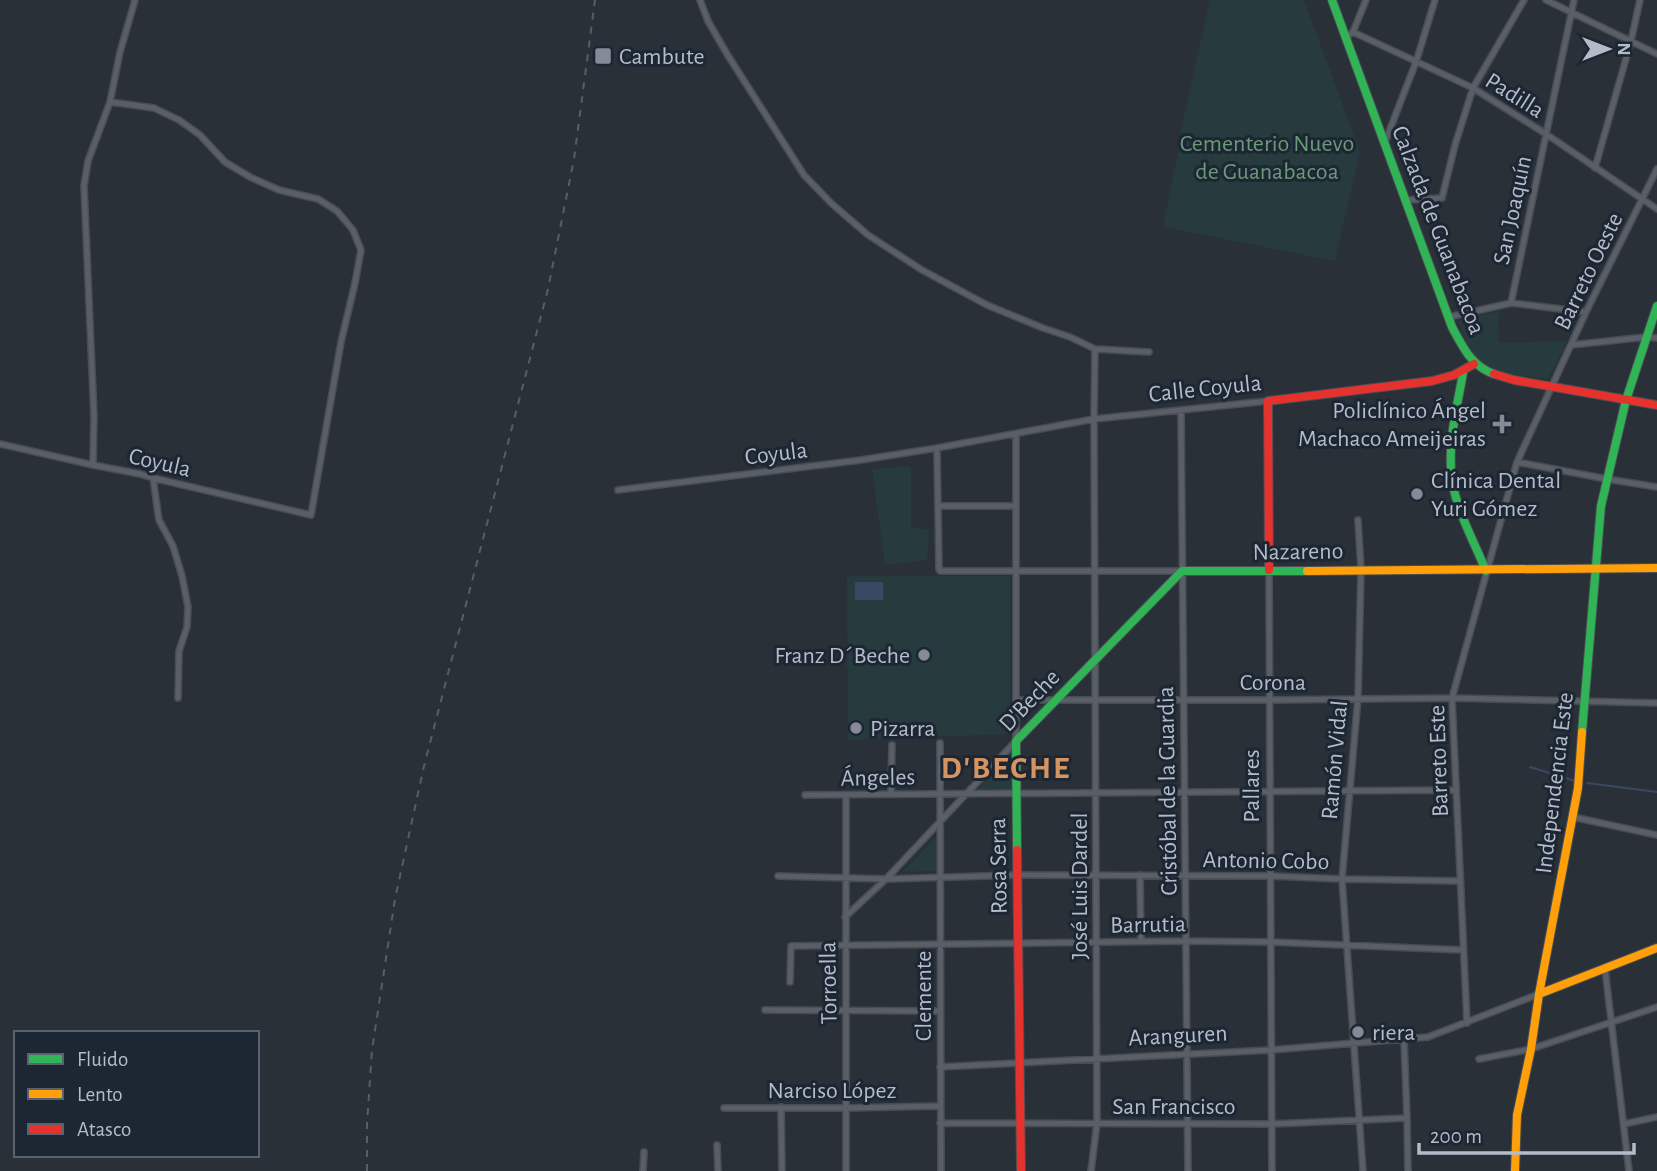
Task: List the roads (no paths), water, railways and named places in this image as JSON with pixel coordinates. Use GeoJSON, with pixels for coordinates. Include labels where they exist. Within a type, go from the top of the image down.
{"type":"FeatureCollection","features":[{"type":"Feature","properties":{"kind":"street"},"geometry":{"type":"LineString","coordinates":[[93,465],[94,416],[84,186],[88,160],[110,102],[120,51],[135,0]]}},
{"type":"Feature","properties":{"kind":"street"},"geometry":{"type":"LineString","coordinates":[[700,0],[708,21],[727,54],[804,175],[868,235],[922,270],[987,305],[1095,349],[1149,352]]}},
{"type":"Feature","properties":{"kind":"street","name":"Calzada de Guanabacoa"},"geometry":{"type":"LineString","coordinates":[[1332,0],[1449,317],[1474,364],[1491,374],[1657,405]]}},
{"type":"Feature","properties":{"kind":"street"},"geometry":{"type":"LineString","coordinates":[[1345,37],[1353,32],[1366,0]]}},
{"type":"Feature","properties":{"kind":"street"},"geometry":{"type":"LineString","coordinates":[[1384,144],[1416,62],[1435,0]]}},
{"type":"Feature","properties":{"kind":"street"},"geometry":{"type":"LineString","coordinates":[[1406,200],[1442,198],[1473,88],[1524,0]]}},
{"type":"Feature","properties":{"kind":"street"},"geometry":{"type":"LineString","coordinates":[[1546,0],[1657,54]]}},
{"type":"Feature","properties":{"kind":"street","name":"San Joaquín"},"geometry":{"type":"LineString","coordinates":[[1510,303],[1574,0]]}},
{"type":"Feature","properties":{"kind":"street"},"geometry":{"type":"LineString","coordinates":[[1595,168],[1640,0]]}},
{"type":"Feature","properties":{"kind":"street","name":"Padilla"},"geometry":{"type":"LineString","coordinates":[[1353,32],[1473,88],[1657,209]]}},
{"type":"Feature","properties":{"kind":"street","name":"Coyula"},"geometry":{"type":"LineString","coordinates":[[0,444],[311,515],[341,342],[361,250],[353,230],[337,211],[318,200],[279,190],[225,162],[200,135],[179,120],[154,108],[110,102]]}},
{"type":"Feature","properties":{"kind":"street","name":"Barreto Oeste"},"geometry":{"type":"LineString","coordinates":[[1550,387],[1657,169]]}},
{"type":"Feature","properties":{"kind":"street"},"geometry":{"type":"LineString","coordinates":[[1449,317],[1510,303],[1586,312]]}},
{"type":"Feature","properties":{"kind":"street","name":"Independencia Este"},"geometry":{"type":"LineString","coordinates":[[1515,1171],[1517,1115],[1578,788],[1601,506],[1626,400],[1657,306]]}},
{"type":"Feature","properties":{"kind":"street"},"geometry":{"type":"LineString","coordinates":[[1571,345],[1657,338]]}},
{"type":"Feature","properties":{"kind":"street","name":"José Luis Dardel"},"geometry":{"type":"LineString","coordinates":[[1091,1171],[1097,1123],[1095,349]]}},
{"type":"Feature","properties":{"kind":"street","name":"Calle Coyula"},"geometry":{"type":"LineString","coordinates":[[937,448],[1094,419],[1341,393],[1426,381],[1463,373],[1474,364]]}},
{"type":"Feature","properties":{"kind":"street"},"geometry":{"type":"LineString","coordinates":[[1463,373],[1452,440],[1451,469],[1456,497],[1486,571]]}},
{"type":"Feature","properties":{"kind":"street","name":"Barreto Este"},"geometry":{"type":"LineString","coordinates":[[1467,1023],[1452,698],[1517,461],[1550,387]]}},
{"type":"Feature","properties":{"kind":"street","name":"Pallares"},"geometry":{"type":"LineString","coordinates":[[1268,401],[1272,1171]]}},
{"type":"Feature","properties":{"kind":"street","name":"Cristóbal de la Guardia"},"geometry":{"type":"LineString","coordinates":[[1181,410],[1188,1171]]}},
{"type":"Feature","properties":{"kind":"street","name":"Rosa Serra"},"geometry":{"type":"LineString","coordinates":[[1016,434],[1016,793],[1021,1171]]}},
{"type":"Feature","properties":{"kind":"street"},"geometry":{"type":"LineString","coordinates":[[937,448],[938,506],[1016,506]]}},
{"type":"Feature","properties":{"kind":"street","name":"Coyula"},"geometry":{"type":"LineString","coordinates":[[618,490],[937,448]]}},
{"type":"Feature","properties":{"kind":"street"},"geometry":{"type":"LineString","coordinates":[[1517,461],[1657,487]]}},
{"type":"Feature","properties":{"kind":"street"},"geometry":{"type":"LineString","coordinates":[[153,478],[159,520],[173,546],[188,607],[187,627],[178,651],[178,698]]}},
{"type":"Feature","properties":{"kind":"street","name":"Nazareno"},"geometry":{"type":"LineString","coordinates":[[938,506],[940,571],[1486,571],[1657,568]]}},
{"type":"Feature","properties":{"kind":"street","name":"Ramón Vidal"},"geometry":{"type":"LineString","coordinates":[[1359,520],[1361,569],[1358,698],[1342,879],[1363,1171]]}},
{"type":"Feature","properties":{"kind":"street","name":"D'Beche"},"geometry":{"type":"LineString","coordinates":[[845,917],[886,879],[1056,699],[1182,571]]}},
{"type":"Feature","properties":{"kind":"street","name":"Corona"},"geometry":{"type":"LineString","coordinates":[[1016,700],[1452,698],[1657,703]]}},
{"type":"Feature","properties":{"kind":"street","name":"Clemente"},"geometry":{"type":"LineString","coordinates":[[940,743],[941,1171]]}},
{"type":"Feature","properties":{"kind":"street"},"geometry":{"type":"LineString","coordinates":[[891,794],[892,745]]}},
{"type":"Feature","properties":{"kind":"street","name":"Ángeles"},"geometry":{"type":"LineString","coordinates":[[804,795],[1456,790]]}},
{"type":"Feature","properties":{"kind":"street","name":"Torroella"},"geometry":{"type":"LineString","coordinates":[[846,795],[846,1171]]}},
{"type":"Feature","properties":{"kind":"street"},"geometry":{"type":"LineString","coordinates":[[1573,817],[1657,835]]}},
{"type":"Feature","properties":{"kind":"street","name":"Antonio Cobo"},"geometry":{"type":"LineString","coordinates":[[778,876],[886,879],[1018,875],[1270,876],[1460,881]]}},
{"type":"Feature","properties":{"kind":"street"},"geometry":{"type":"LineString","coordinates":[[1140,876],[1140,942]]}},
{"type":"Feature","properties":{"kind":"street","name":"Barrutia"},"geometry":{"type":"LineString","coordinates":[[790,982],[790,946],[1186,941],[1464,950]]}},
{"type":"Feature","properties":{"kind":"street"},"geometry":{"type":"LineString","coordinates":[[1467,1023],[1657,948]]}},
{"type":"Feature","properties":{"kind":"street"},"geometry":{"type":"LineString","coordinates":[[1605,969],[1629,1171]]}},
{"type":"Feature","properties":{"kind":"street"},"geometry":{"type":"LineString","coordinates":[[1479,1059],[1531,1049],[1657,1007]]}},
{"type":"Feature","properties":{"kind":"street"},"geometry":{"type":"LineString","coordinates":[[765,1010],[940,1010]]}},
{"type":"Feature","properties":{"kind":"street","name":"Aranguren"},"geometry":{"type":"LineString","coordinates":[[940,1067],[1271,1050],[1428,1037],[1467,1023]]}},
{"type":"Feature","properties":{"kind":"street"},"geometry":{"type":"LineString","coordinates":[[1404,1039],[1408,1171]]}},
{"type":"Feature","properties":{"kind":"street","name":"Narciso López"},"geometry":{"type":"LineString","coordinates":[[724,1108],[940,1106]]}},
{"type":"Feature","properties":{"kind":"street"},"geometry":{"type":"LineString","coordinates":[[781,1107],[782,1171]]}},
{"type":"Feature","properties":{"kind":"street"},"geometry":{"type":"LineString","coordinates":[[1624,1124],[1657,1117]]}},
{"type":"Feature","properties":{"kind":"street","name":"San Francisco"},"geometry":{"type":"LineString","coordinates":[[940,1123],[1272,1124],[1407,1118]]}},
{"type":"Feature","properties":{"kind":"street"},"geometry":{"type":"LineString","coordinates":[[717,1145],[718,1171]]}},
{"type":"Feature","properties":{"kind":"street"},"geometry":{"type":"LineString","coordinates":[[643,1171],[644,1152]]}},
{"type":"Feature","properties":{"kind":"water"},"geometry":{"type":"Polygon","coordinates":[[[855,582],[883,582],[883,600],[855,600],[855,582]]]}},
{"type":"Feature","properties":{"kind":"waterway"},"geometry":{"type":"LineString","coordinates":[[1530,767],[1575,781]]}},
{"type":"Feature","properties":{"kind":"waterway"},"geometry":{"type":"LineString","coordinates":[[1587,783],[1657,792]]}},
{"type":"Feature","properties":{"kind":"railway"},"geometry":{"type":"LineString","coordinates":[[367,1171],[372,1050],[395,899],[424,766],[548,289],[574,159],[595,0]]}},
{"type":"Feature","properties":{"kind":"place","name":"Cambute"},"geometry":{"type":"Point","coordinates":[603,56]}},
{"type":"Feature","properties":{"kind":"place","name":"Policlínico Ángel Machaco Ameijeiras"},"geometry":{"type":"Point","coordinates":[1502,424]}},
{"type":"Feature","properties":{"kind":"place","name":"Clínica Dental Yuri Gómez"},"geometry":{"type":"Point","coordinates":[1417,494]}},
{"type":"Feature","properties":{"kind":"place","name":"Franz D´Beche"},"geometry":{"type":"Point","coordinates":[924,655]}},
{"type":"Feature","properties":{"kind":"place","name":"Pizarra"},"geometry":{"type":"Point","coordinates":[856,728]}},
{"type":"Feature","properties":{"kind":"place","name":"riera"},"geometry":{"type":"Point","coordinates":[1358,1032]}},
{"type":"Feature","properties":{"kind":"district","name":"D'BECHE"},"geometry":{"type":"Point","coordinates":[1006,767]}},
{"type":"Feature","properties":{"kind":"park label","name":"Cementerio Nuevo de Guanabacoa"},"geometry":{"type":"Point","coordinates":[1267,157]}}]}
